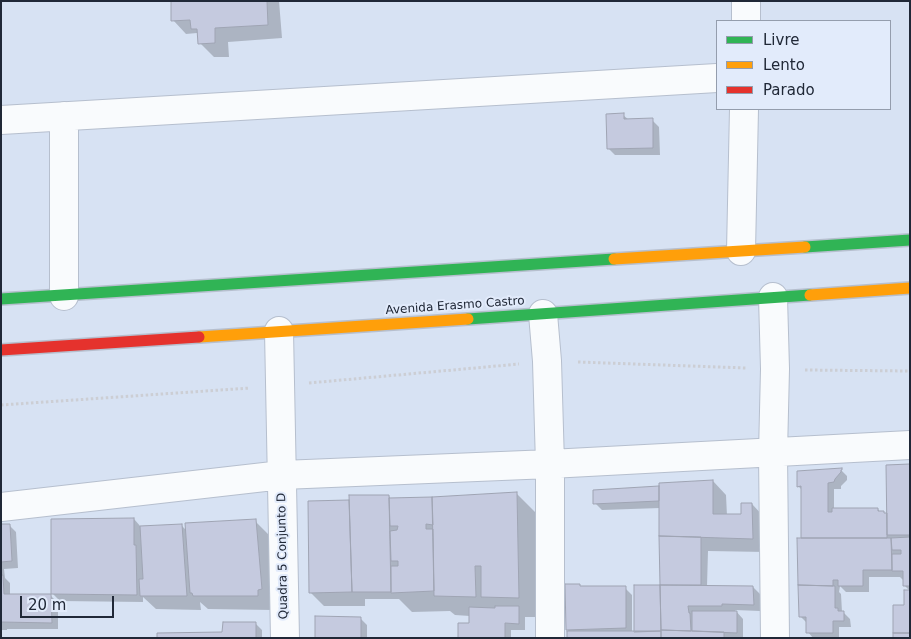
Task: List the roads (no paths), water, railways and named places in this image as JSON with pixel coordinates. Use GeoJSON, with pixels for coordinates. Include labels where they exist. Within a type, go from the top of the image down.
{"type":"FeatureCollection","features":[{"type":"Feature","properties":{"kind":"main road"},"geometry":{"type":"LineString","coordinates":[[1,299],[910,240]]}},
{"type":"Feature","properties":{"kind":"main road","name":"Avenida Erasmo Castro"},"geometry":{"type":"LineString","coordinates":[[1,350],[910,288]]}},
{"type":"Feature","properties":{"kind":"street"},"geometry":{"type":"LineString","coordinates":[[746,1],[746,20]]}},
{"type":"Feature","properties":{"kind":"street"},"geometry":{"type":"LineString","coordinates":[[1,120],[716,78]]}},
{"type":"Feature","properties":{"kind":"street"},"geometry":{"type":"LineString","coordinates":[[741,251],[744,110]]}},
{"type":"Feature","properties":{"kind":"street"},"geometry":{"type":"LineString","coordinates":[[64,116],[64,296]]}},
{"type":"Feature","properties":{"kind":"street"},"geometry":{"type":"LineString","coordinates":[[773,298],[775,369],[773,453],[775,638]]}},
{"type":"Feature","properties":{"kind":"street"},"geometry":{"type":"LineString","coordinates":[[542,314],[547,361],[550,464],[550,638]]}},
{"type":"Feature","properties":{"kind":"street","name":"Quadra 5 Conjunto D"},"geometry":{"type":"LineString","coordinates":[[279,331],[285,638]]}},
{"type":"Feature","properties":{"kind":"street"},"geometry":{"type":"LineString","coordinates":[[1,507],[282,475],[550,464],[910,445]]}}]}
